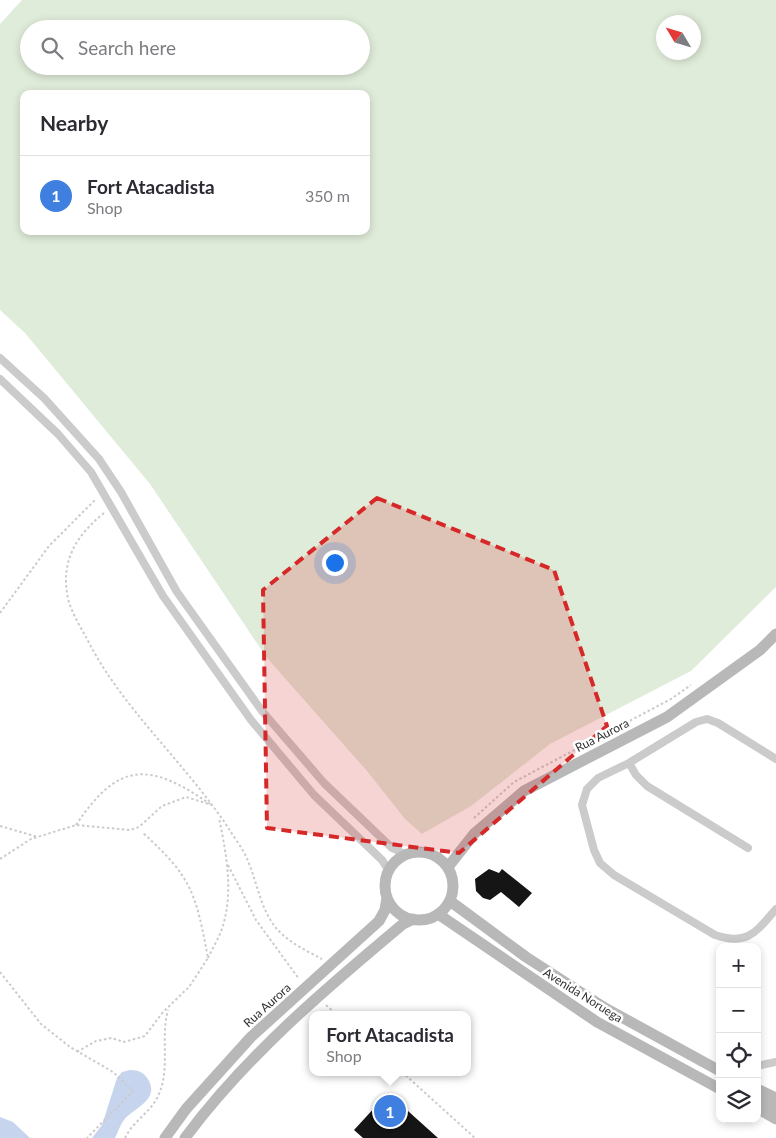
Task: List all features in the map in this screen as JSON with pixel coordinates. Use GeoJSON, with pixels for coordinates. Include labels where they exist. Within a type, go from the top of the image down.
{"type":"FeatureCollection","features":[{"type":"Feature","properties":{"kind":"street"},"geometry":{"type":"LineString","coordinates":[[0,358],[44,398],[99,460],[120,492],[177,592],[262,711],[324,784],[392,848],[407,855]]}},
{"type":"Feature","properties":{"kind":"street"},"geometry":{"type":"LineString","coordinates":[[0,379],[58,434],[91,472],[163,596],[251,720],[314,794],[382,860],[389,871]]}},
{"type":"Feature","properties":{"kind":"street","name":"Rua Aurora"},"geometry":{"type":"LineString","coordinates":[[448,867],[474,834],[524,791],[668,717],[760,650],[776,634]]}},
{"type":"Feature","properties":{"kind":"street"},"geometry":{"type":"LineString","coordinates":[[776,759],[718,723],[707,719],[696,722],[629,763],[598,778],[587,789],[582,805],[600,863],[614,875],[715,935],[730,940],[746,938],[756,932],[776,909]]}},
{"type":"Feature","properties":{"kind":"street"},"geometry":{"type":"LineString","coordinates":[[629,763],[636,775],[647,786],[748,848]]}},
{"type":"Feature","properties":{"kind":"street"},"geometry":{"type":"LineString","coordinates":[[185,1138],[204,1112],[265,1045],[317,997],[403,924],[438,914],[450,901],[453,884],[448,867],[442,860],[426,853],[407,855],[394,864],[386,880],[387,897],[397,912],[413,920]]}},
{"type":"Feature","properties":{"kind":"street","name":"Rua Aurora"},"geometry":{"type":"LineString","coordinates":[[165,1138],[186,1109],[251,1037],[379,921],[385,910],[387,897]]}},
{"type":"Feature","properties":{"kind":"street","name":"Avenida Noruega"},"geometry":{"type":"LineString","coordinates":[[450,901],[526,957],[605,1008],[716,1069]]}},
{"type":"Feature","properties":{"kind":"street","name":"Avenida Noruega"},"geometry":{"type":"LineString","coordinates":[[438,914],[517,970],[606,1026],[716,1087]]}},
{"type":"Feature","properties":{"kind":"street"},"geometry":{"type":"LineString","coordinates":[[606,1026],[612,1018],[618,1019],[662,1045],[675,1047]]}},
{"type":"Feature","properties":{"kind":"street"},"geometry":{"type":"LineString","coordinates":[[761,1065],[776,1062]]}},
{"type":"Feature","properties":{"kind":"street"},"geometry":{"type":"LineString","coordinates":[[761,1091],[776,1098]]}},
{"type":"Feature","properties":{"kind":"street"},"geometry":{"type":"LineString","coordinates":[[761,1100],[776,1108]]}},
{"type":"Feature","properties":{"kind":"street"},"geometry":{"type":"LineString","coordinates":[[761,1110],[776,1119]]}},
{"type":"Feature","properties":{"kind":"path"},"geometry":{"type":"LineString","coordinates":[[0,613],[49,546],[104,492]]}},
{"type":"Feature","properties":{"kind":"path"},"geometry":{"type":"LineString","coordinates":[[112,507],[85,528],[72,550],[67,571],[68,596],[72,611],[110,680],[212,805],[248,860],[262,904],[274,926],[300,947],[332,965]]}},
{"type":"Feature","properties":{"kind":"path"},"geometry":{"type":"LineString","coordinates":[[472,820],[514,782],[671,699],[695,682]]}},
{"type":"Feature","properties":{"kind":"path"},"geometry":{"type":"LineString","coordinates":[[76,825],[91,802],[105,788],[115,780],[128,775],[143,773],[165,780],[194,792],[212,805]]}},
{"type":"Feature","properties":{"kind":"path"},"geometry":{"type":"LineString","coordinates":[[0,859],[38,837],[76,825],[130,830],[139,827],[162,806],[186,797],[212,805]]}},
{"type":"Feature","properties":{"kind":"path"},"geometry":{"type":"LineString","coordinates":[[77,1052],[96,1041],[111,1038],[124,1042],[145,1036],[156,1020],[189,987],[208,958],[224,923],[228,865],[219,815]]}},
{"type":"Feature","properties":{"kind":"path"},"geometry":{"type":"LineString","coordinates":[[0,826],[38,837]]}},
{"type":"Feature","properties":{"kind":"path"},"geometry":{"type":"LineString","coordinates":[[143,833],[180,870],[195,897],[202,918],[208,958]]}},
{"type":"Feature","properties":{"kind":"path"},"geometry":{"type":"LineString","coordinates":[[228,865],[256,920],[288,966],[307,988]]}},
{"type":"Feature","properties":{"kind":"path"},"geometry":{"type":"LineString","coordinates":[[0,972],[41,1024],[77,1052],[113,1072],[133,1091],[87,1138]]}},
{"type":"Feature","properties":{"kind":"path"},"geometry":{"type":"LineString","coordinates":[[317,997],[333,1011]]}},
{"type":"Feature","properties":{"kind":"path"},"geometry":{"type":"LineString","coordinates":[[125,1138],[130,1128],[158,1098],[166,1072],[164,1026],[169,1008]]}},
{"type":"Feature","properties":{"kind":"path"},"geometry":{"type":"LineString","coordinates":[[406,1076],[475,1138]]}},
{"type":"Feature","properties":{"kind":"highlighted area"},"geometry":{"type":"Polygon","coordinates":[[[377,498],[554,570],[607,726],[459,853],[267,828],[263,590],[377,498]]]}},
{"type":"Feature","properties":{"kind":"green space"},"geometry":{"type":"Polygon","coordinates":[[[22,0],[776,0],[776,587],[691,671],[550,744],[471,806],[422,834],[405,819],[367,771],[267,658],[150,484],[25,333],[0,310],[0,24],[22,0]]]}},
{"type":"Feature","properties":{"kind":"water"},"geometry":{"type":"Polygon","coordinates":[[[130,1070],[141,1072],[146,1076],[151,1088],[151,1094],[144,1104],[124,1120],[115,1138],[92,1138],[102,1125],[117,1078],[122,1072],[130,1070]]]}},
{"type":"Feature","properties":{"kind":"water"},"geometry":{"type":"Polygon","coordinates":[[[0,1117],[13,1122],[30,1138],[0,1138],[0,1117]]]}},
{"type":"Feature","properties":{"kind":"building"},"geometry":{"type":"Polygon","coordinates":[[[489,869],[499,873],[502,869],[532,893],[519,907],[501,892],[490,900],[483,898],[476,891],[475,879],[489,869]]]}},
{"type":"Feature","properties":{"kind":"building"},"geometry":{"type":"Polygon","coordinates":[[[388,1093],[438,1138],[363,1138],[354,1130],[388,1093]]]}},
{"type":"Feature","properties":{"kind":"place","name":"Fort Atacadista"},"geometry":{"type":"Point","coordinates":[390,1111]}}]}
